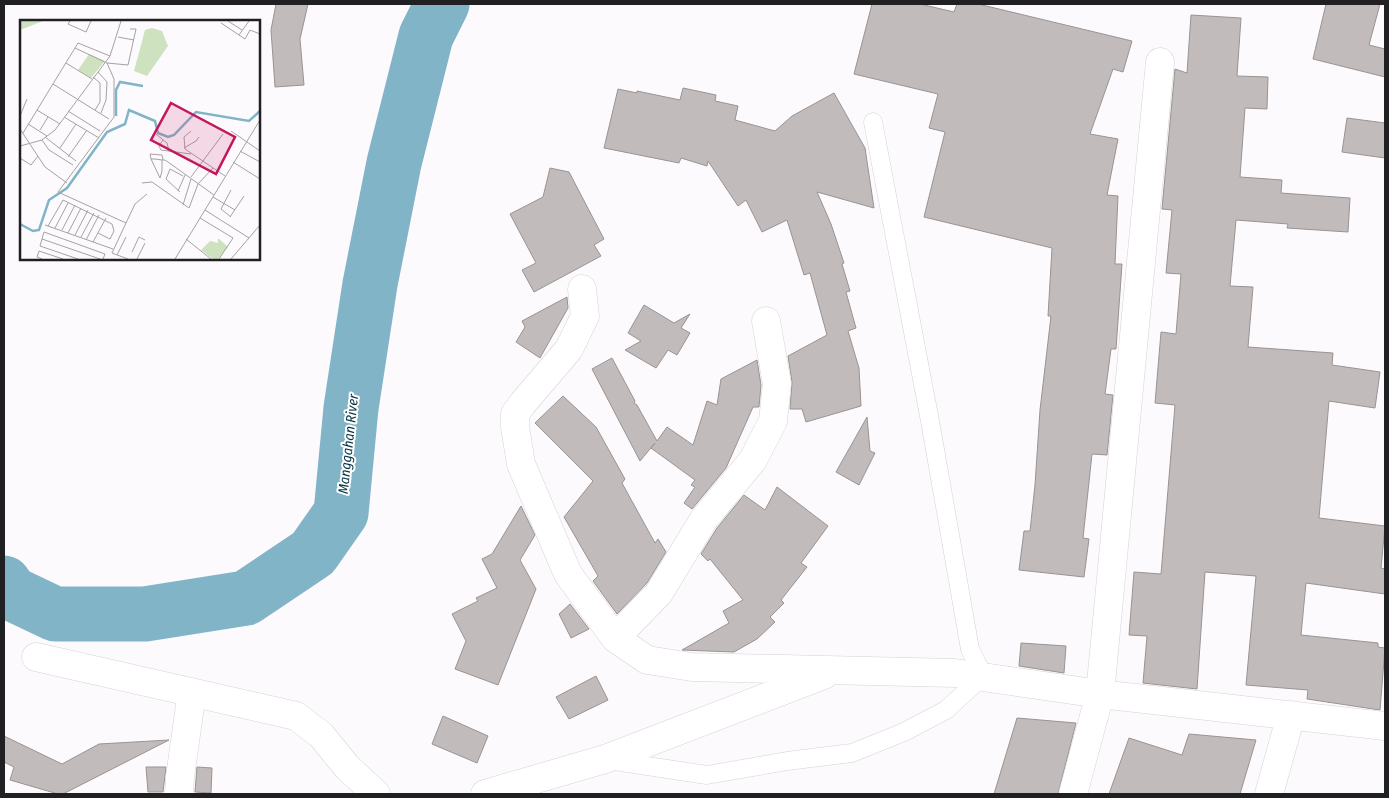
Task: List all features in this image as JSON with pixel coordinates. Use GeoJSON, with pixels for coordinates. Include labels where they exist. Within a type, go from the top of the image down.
{"type":"FeatureCollection","features":[{"type":"Feature","properties":{"kind":"street"},"geometry":{"type":"LineString","coordinates":[[1073,794],[1100,694],[1160,62]]}},
{"type":"Feature","properties":{"kind":"street"},"geometry":{"type":"LineString","coordinates":[[582,289],[585,316],[570,349],[515,414],[521,464],[568,574],[615,638],[647,660],[692,666],[955,673],[1100,694],[1385,726]]}},
{"type":"Feature","properties":{"kind":"street"},"geometry":{"type":"LineString","coordinates":[[615,638],[659,593],[704,519],[753,460],[773,421],[777,384],[766,321]]}},
{"type":"Feature","properties":{"kind":"street"},"geometry":{"type":"LineString","coordinates":[[36,657],[296,716],[321,735],[347,767],[376,794]]}},
{"type":"Feature","properties":{"kind":"street"},"geometry":{"type":"LineString","coordinates":[[485,794],[605,759],[837,670]]}},
{"type":"Feature","properties":{"kind":"street"},"geometry":{"type":"LineString","coordinates":[[179,794],[192,692]]}},
{"type":"Feature","properties":{"kind":"street"},"geometry":{"type":"LineString","coordinates":[[1269,794],[1291,715]]}},
{"type":"Feature","properties":{"kind":"lane"},"geometry":{"type":"LineString","coordinates":[[605,759],[707,775],[787,761],[852,753],[904,732],[946,710],[983,676],[970,649],[928,412],[873,122]]}},
{"type":"Feature","properties":{"kind":"building"},"geometry":{"type":"Polygon","coordinates":[[[276,4],[308,4],[300,39],[304,85],[275,87],[271,30],[276,4]]]}},
{"type":"Feature","properties":{"kind":"building"},"geometry":{"type":"Polygon","coordinates":[[[872,4],[920,4],[954,12],[957,4],[978,4],[1132,41],[1123,72],[1113,69],[1090,134],[1118,139],[1107,195],[1118,196],[1115,264],[1122,264],[1116,349],[1111,349],[1105,394],[1113,395],[1107,455],[1092,454],[1083,538],[1089,539],[1084,577],[1019,570],[1024,531],[1030,531],[1035,485],[1040,410],[1051,316],[1048,316],[1052,248],[924,217],[945,132],[929,128],[938,94],[854,74],[872,4]]]}},
{"type":"Feature","properties":{"kind":"building"},"geometry":{"type":"Polygon","coordinates":[[[1326,4],[1380,4],[1369,45],[1385,49],[1385,77],[1313,59],[1326,4]]]}},
{"type":"Feature","properties":{"kind":"building"},"geometry":{"type":"Polygon","coordinates":[[[1191,15],[1241,18],[1237,76],[1268,77],[1267,109],[1245,108],[1240,177],[1282,180],[1281,193],[1350,198],[1348,232],[1287,228],[1288,224],[1236,220],[1230,286],[1253,287],[1248,347],[1333,353],[1332,365],[1380,372],[1375,408],[1329,401],[1319,518],[1385,526],[1381,568],[1385,569],[1385,594],[1306,583],[1301,635],[1378,643],[1378,647],[1385,648],[1380,710],[1307,699],[1308,690],[1246,685],[1256,576],[1205,572],[1197,689],[1143,683],[1147,636],[1129,635],[1134,572],[1161,574],[1175,405],[1155,403],[1161,332],[1176,334],[1181,274],[1166,273],[1172,210],[1162,209],[1175,69],[1187,73],[1191,15]]]}},
{"type":"Feature","properties":{"kind":"building"},"geometry":{"type":"Polygon","coordinates":[[[683,88],[716,95],[715,101],[738,106],[735,120],[775,131],[792,116],[834,93],[865,148],[874,208],[817,192],[831,224],[844,263],[842,264],[850,291],[846,292],[856,328],[848,331],[859,368],[861,406],[806,422],[802,409],[790,409],[792,382],[788,356],[827,335],[810,273],[804,275],[787,220],[762,232],[746,200],[738,206],[708,161],[707,166],[681,158],[679,163],[604,148],[618,89],[680,100],[683,88]]]}},
{"type":"Feature","properties":{"kind":"building"},"geometry":{"type":"Polygon","coordinates":[[[1347,118],[1385,123],[1385,158],[1342,152],[1347,118]]]}},
{"type":"Feature","properties":{"kind":"building"},"geometry":{"type":"Polygon","coordinates":[[[550,168],[569,172],[604,239],[594,245],[601,256],[534,292],[522,270],[536,263],[510,214],[543,197],[550,168]]]}},
{"type":"Feature","properties":{"kind":"building"},"geometry":{"type":"Polygon","coordinates":[[[567,297],[568,308],[540,358],[516,342],[525,327],[522,321],[567,297]]]}},
{"type":"Feature","properties":{"kind":"building"},"geometry":{"type":"Polygon","coordinates":[[[644,305],[674,323],[690,314],[681,328],[690,333],[677,355],[668,350],[656,368],[625,350],[641,341],[628,333],[644,305]]]}},
{"type":"Feature","properties":{"kind":"building"},"geometry":{"type":"Polygon","coordinates":[[[612,358],[635,401],[634,403],[637,405],[657,441],[667,427],[693,445],[707,401],[717,405],[721,379],[757,360],[761,385],[759,407],[753,407],[726,468],[692,509],[684,503],[695,487],[691,485],[695,480],[651,448],[655,443],[640,461],[592,369],[612,358]]]}},
{"type":"Feature","properties":{"kind":"building"},"geometry":{"type":"Polygon","coordinates":[[[563,396],[596,427],[625,479],[622,483],[655,543],[658,539],[666,552],[647,583],[617,614],[593,581],[598,576],[564,517],[593,481],[535,423],[563,396]]]}},
{"type":"Feature","properties":{"kind":"building"},"geometry":{"type":"Polygon","coordinates":[[[867,417],[870,451],[875,453],[859,485],[836,472],[867,417]]]}},
{"type":"Feature","properties":{"kind":"building"},"geometry":{"type":"Polygon","coordinates":[[[777,487],[828,526],[801,563],[807,567],[781,600],[784,603],[770,617],[775,622],[757,639],[734,652],[682,650],[729,623],[723,611],[743,600],[710,559],[708,561],[701,554],[717,528],[744,495],[765,510],[777,487]]]}},
{"type":"Feature","properties":{"kind":"building"},"geometry":{"type":"Polygon","coordinates":[[[521,506],[535,535],[520,560],[536,589],[498,685],[455,669],[466,641],[452,614],[478,601],[476,598],[497,588],[482,559],[492,554],[521,506]]]}},
{"type":"Feature","properties":{"kind":"building"},"geometry":{"type":"Polygon","coordinates":[[[570,604],[589,629],[571,638],[559,614],[570,604]]]}},
{"type":"Feature","properties":{"kind":"building"},"geometry":{"type":"Polygon","coordinates":[[[1021,643],[1066,646],[1064,673],[1019,666],[1021,643]]]}},
{"type":"Feature","properties":{"kind":"building"},"geometry":{"type":"Polygon","coordinates":[[[596,676],[608,700],[569,719],[556,697],[596,676]]]}},
{"type":"Feature","properties":{"kind":"building"},"geometry":{"type":"Polygon","coordinates":[[[443,716],[488,736],[477,763],[432,744],[443,716]]]}},
{"type":"Feature","properties":{"kind":"building"},"geometry":{"type":"Polygon","coordinates":[[[1017,718],[1076,723],[1058,794],[994,794],[1017,718]]]}},
{"type":"Feature","properties":{"kind":"building"},"geometry":{"type":"Polygon","coordinates":[[[1189,734],[1256,740],[1240,794],[1109,794],[1129,738],[1182,755],[1189,734]]]}},
{"type":"Feature","properties":{"kind":"building"},"geometry":{"type":"Polygon","coordinates":[[[4,736],[62,764],[99,744],[169,740],[63,794],[58,794],[10,780],[14,767],[4,762],[4,736]]]}},
{"type":"Feature","properties":{"kind":"building"},"geometry":{"type":"Polygon","coordinates":[[[146,767],[166,767],[163,792],[148,792],[146,767]]]}},
{"type":"Feature","properties":{"kind":"building"},"geometry":{"type":"Polygon","coordinates":[[[197,767],[212,768],[211,793],[195,792],[197,767]]]}},
{"type":"Feature","properties":{"kind":"waterway","name":"Manggahan River"},"geometry":{"type":"LineString","coordinates":[[4,583],[11,593],[55,614],[145,614],[246,598],[313,553],[341,513],[351,408],[370,284],[394,163],[426,36],[442,4]]}}]}
